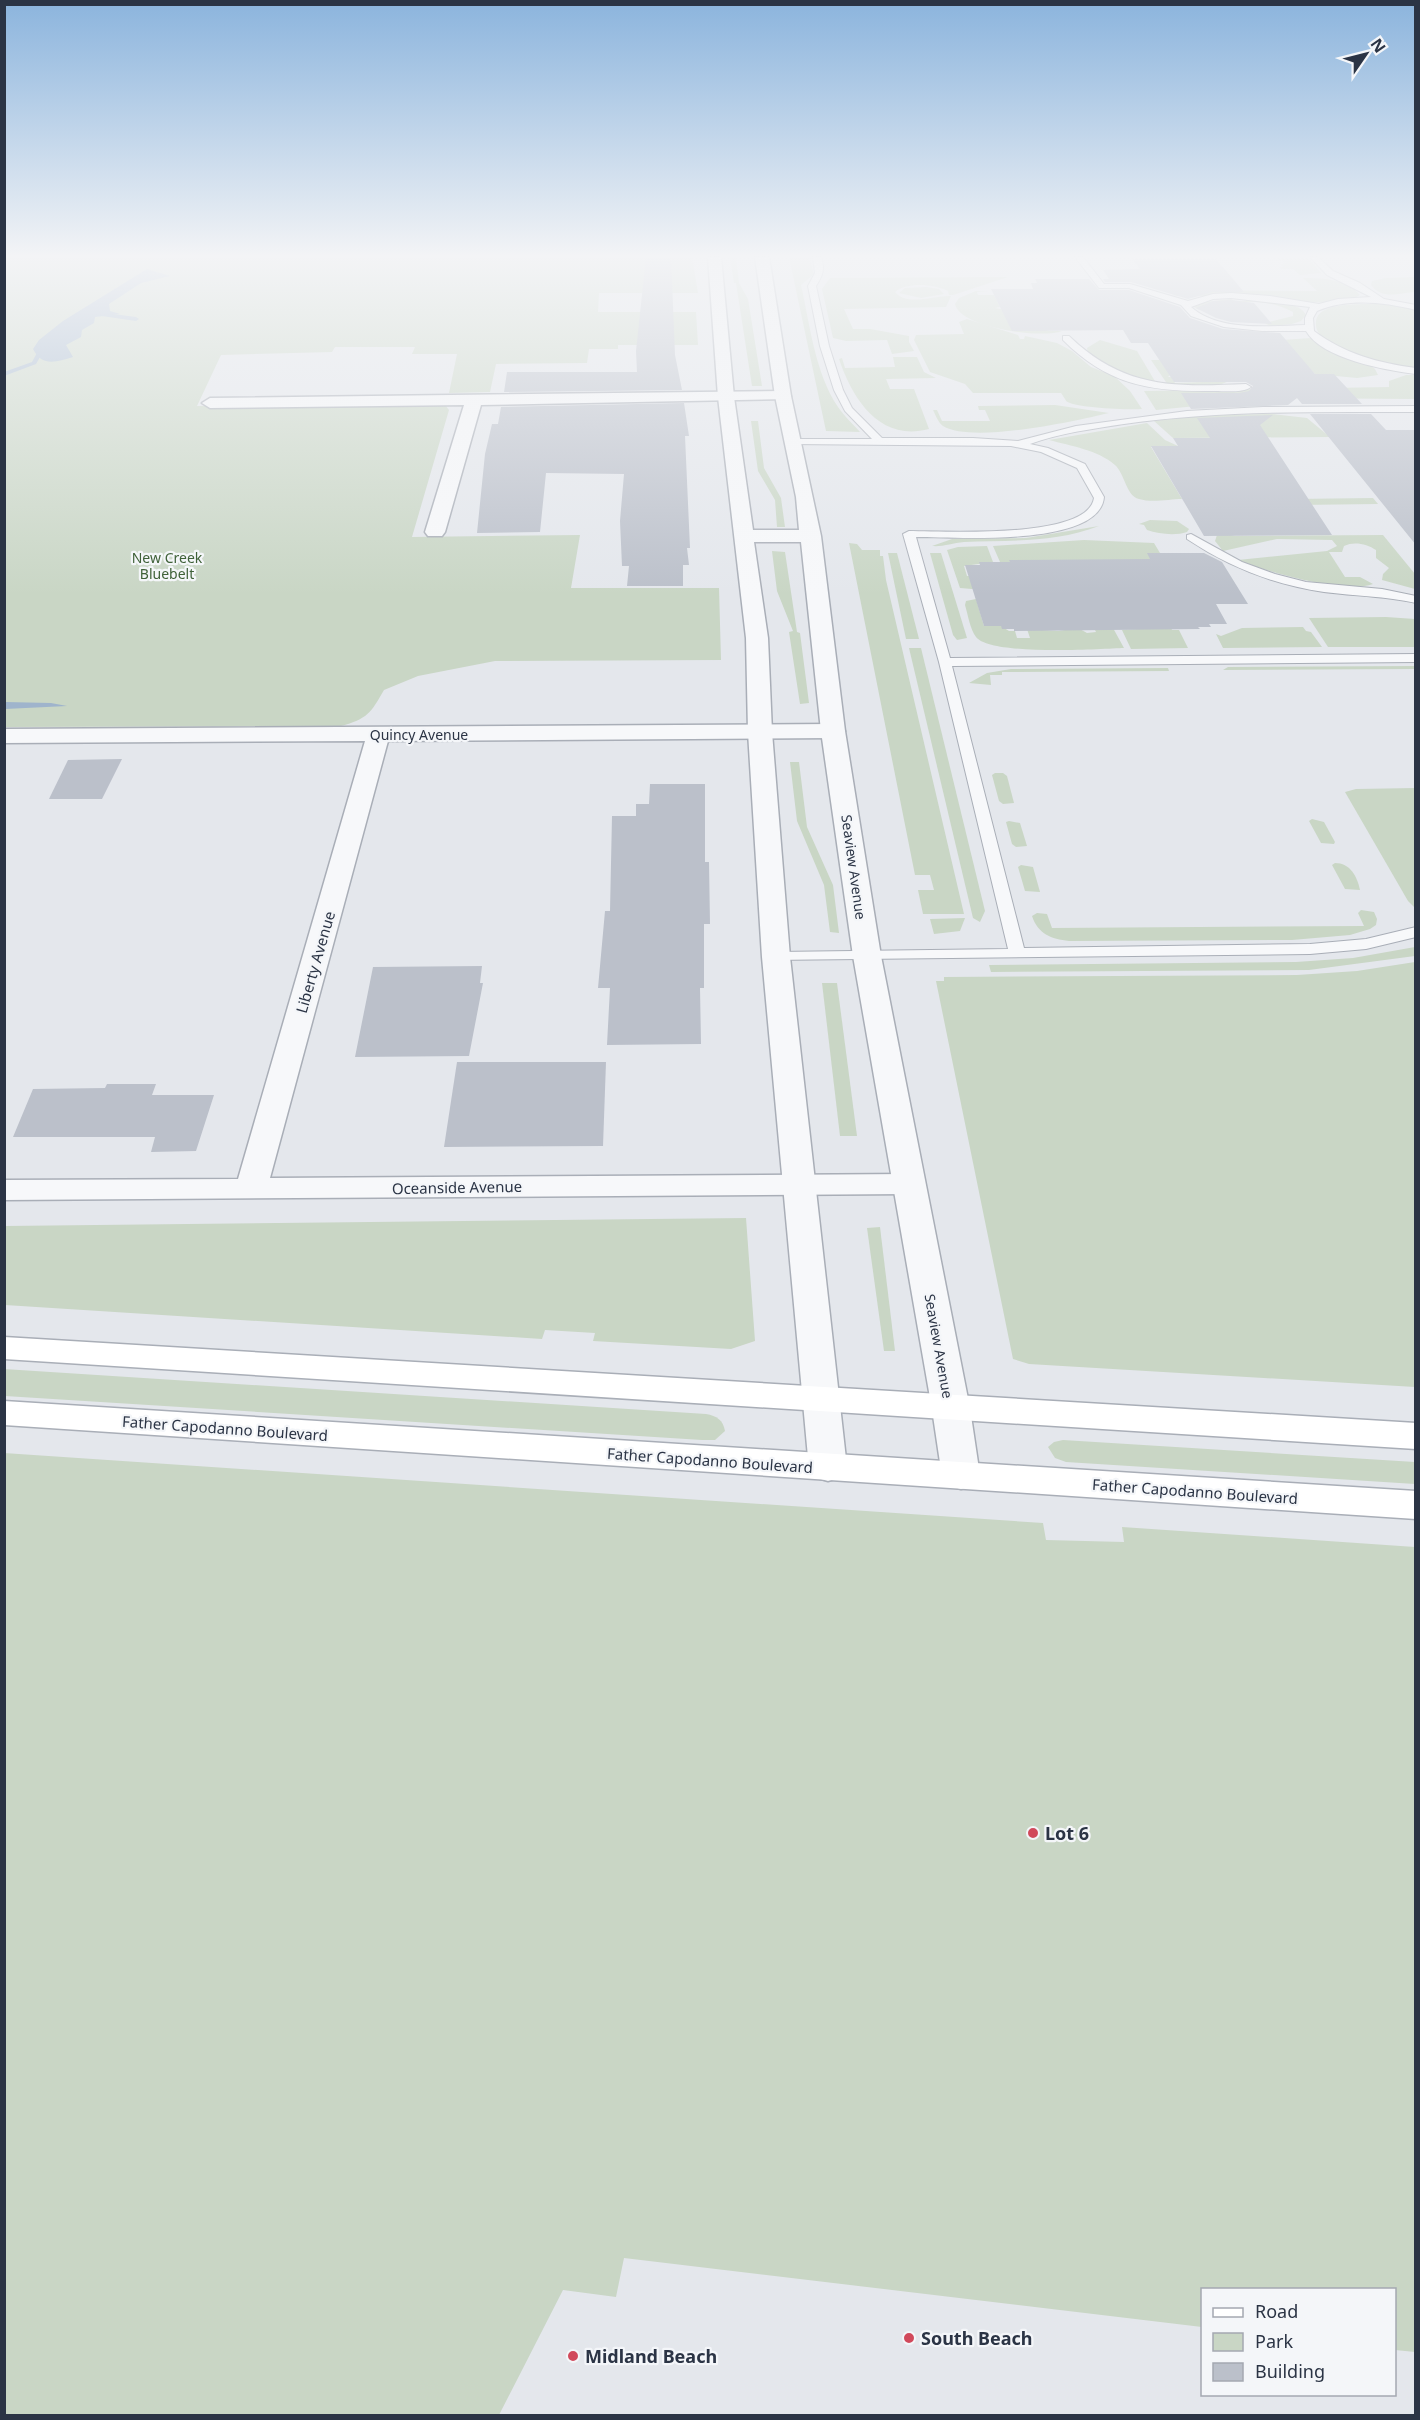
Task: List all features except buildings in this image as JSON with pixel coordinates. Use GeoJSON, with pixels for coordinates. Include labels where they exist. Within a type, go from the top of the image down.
{"type":"FeatureCollection","features":[{"type":"Feature","properties":{"kind":"main road"},"geometry":{"type":"LineString","coordinates":[[4,1348],[1416,1437]]}},
{"type":"Feature","properties":{"kind":"main road","name":"Father Capodanno Boulevard"},"geometry":{"type":"LineString","coordinates":[[4,1413],[1416,1505]]}},
{"type":"Feature","properties":{"kind":"street"},"geometry":{"type":"LineString","coordinates":[[724,370],[756,638],[760,732],[776,957],[828,1468]]}},
{"type":"Feature","properties":{"kind":"street","name":"Seaview Avenue"},"geometry":{"type":"LineString","coordinates":[[779,370],[811,536],[833,731],[867,956],[951,1408],[961,1476]]}},
{"type":"Feature","properties":{"kind":"street"},"geometry":{"type":"LineString","coordinates":[[210,403],[783,396]]}},
{"type":"Feature","properties":{"kind":"street"},"geometry":{"type":"LineString","coordinates":[[435,532],[474,399]]}},
{"type":"Feature","properties":{"kind":"street"},"geometry":{"type":"LineString","coordinates":[[744,536],[811,536]]}},
{"type":"Feature","properties":{"kind":"street","name":"Quincy Avenue"},"geometry":{"type":"LineString","coordinates":[[4,736],[833,731]]}},
{"type":"Feature","properties":{"kind":"street","name":"Liberty Avenue"},"geometry":{"type":"LineString","coordinates":[[251,1189],[378,735]]}},
{"type":"Feature","properties":{"kind":"street","name":"Oceanside Avenue"},"geometry":{"type":"LineString","coordinates":[[4,1190],[909,1184]]}},
{"type":"Feature","properties":{"kind":"lane"},"geometry":{"type":"LineString","coordinates":[[832,370],[845,404],[875,433],[879,442]]}},
{"type":"Feature","properties":{"kind":"lane"},"geometry":{"type":"LineString","coordinates":[[1106,370],[1129,379],[1170,387],[1246,387]]}},
{"type":"Feature","properties":{"kind":"lane"},"geometry":{"type":"LineString","coordinates":[[1384,377],[1395,370]]}},
{"type":"Feature","properties":{"kind":"lane"},"geometry":{"type":"LineString","coordinates":[[1129,379],[1135,388]]}},
{"type":"Feature","properties":{"kind":"lane"},"geometry":{"type":"LineString","coordinates":[[1018,445],[1049,434],[1156,415],[1232,410],[1416,409]]}},
{"type":"Feature","properties":{"kind":"lane"},"geometry":{"type":"LineString","coordinates":[[793,442],[973,441],[1018,445],[1044,450],[1081,466],[1099,496],[1096,510],[1079,522],[1046,530],[1017,533],[909,534],[945,662],[1017,953]]}},
{"type":"Feature","properties":{"kind":"lane"},"geometry":{"type":"LineString","coordinates":[[1191,537],[1233,564],[1262,575],[1304,585],[1389,593],[1416,600]]}},
{"type":"Feature","properties":{"kind":"lane"},"geometry":{"type":"LineString","coordinates":[[945,662],[1416,658]]}},
{"type":"Feature","properties":{"kind":"lane"},"geometry":{"type":"LineString","coordinates":[[776,957],[1311,949],[1366,944],[1416,932]]}},
{"type":"Feature","properties":{"kind":"green space","name":"New Creek Bluebelt"},"geometry":{"type":"Polygon","coordinates":[[[4,370],[214,370],[197,406],[431,402],[445,405],[449,410],[412,537],[580,535],[571,588],[719,588],[721,660],[495,661],[418,676],[384,690],[363,718],[341,726],[5,727],[4,370]]]}},
{"type":"Feature","properties":{"kind":"green space","name":"New Creek Bluebelt"},"geometry":{"type":"Polygon","coordinates":[[[454,370],[495,370],[490,392],[449,393],[454,370]]]}},
{"type":"Feature","properties":{"kind":"green space"},"geometry":{"type":"Polygon","coordinates":[[[750,370],[759,370],[762,386],[752,386],[750,370]]]}},
{"type":"Feature","properties":{"kind":"green space"},"geometry":{"type":"Polygon","coordinates":[[[813,370],[821,370],[830,394],[838,407],[860,432],[826,431],[813,370]]]}},
{"type":"Feature","properties":{"kind":"green space"},"geometry":{"type":"Polygon","coordinates":[[[843,370],[923,370],[936,378],[886,379],[890,389],[914,389],[929,429],[912,431],[896,429],[883,423],[861,403],[843,370]]]}},
{"type":"Feature","properties":{"kind":"green space"},"geometry":{"type":"Polygon","coordinates":[[[929,370],[1098,370],[1114,376],[1130,391],[1142,409],[1079,405],[1066,401],[1061,393],[973,393],[965,384],[929,370]]]}},
{"type":"Feature","properties":{"kind":"green space"},"geometry":{"type":"Polygon","coordinates":[[[1114,370],[1148,370],[1156,383],[1114,370]]]}},
{"type":"Feature","properties":{"kind":"green space"},"geometry":{"type":"Polygon","coordinates":[[[1158,370],[1167,370],[1170,375],[1168,377],[1171,377],[1175,383],[1229,381],[1217,386],[1168,385],[1158,370]]]}},
{"type":"Feature","properties":{"kind":"green space"},"geometry":{"type":"Polygon","coordinates":[[[1311,370],[1375,370],[1378,375],[1357,378],[1315,374],[1311,370]]]}},
{"type":"Feature","properties":{"kind":"green space"},"geometry":{"type":"Polygon","coordinates":[[[1406,375],[1415,375],[1415,399],[1277,398],[1156,410],[1144,391],[1389,387],[1389,381],[1406,375]]]}},
{"type":"Feature","properties":{"kind":"green space"},"geometry":{"type":"Polygon","coordinates":[[[1055,405],[1109,413],[1025,429],[977,433],[957,431],[943,426],[933,410],[937,410],[942,421],[990,421],[985,410],[979,410],[978,406],[1055,405]]]}},
{"type":"Feature","properties":{"kind":"green space"},"geometry":{"type":"Polygon","coordinates":[[[1272,414],[1307,418],[1330,437],[1173,438],[1154,421],[1205,415],[1272,414]]]}},
{"type":"Feature","properties":{"kind":"green space"},"geometry":{"type":"Polygon","coordinates":[[[751,421],[758,421],[764,468],[781,498],[785,527],[777,527],[775,500],[758,471],[751,421]]]}},
{"type":"Feature","properties":{"kind":"green space"},"geometry":{"type":"Polygon","coordinates":[[[1147,423],[1165,440],[1178,446],[1151,447],[1182,499],[1155,501],[1139,499],[1131,494],[1118,469],[1108,460],[1084,449],[1049,440],[1147,423]]]}},
{"type":"Feature","properties":{"kind":"green space"},"geometry":{"type":"Polygon","coordinates":[[[1373,498],[1378,504],[1297,505],[1292,499],[1373,498]]]}},
{"type":"Feature","properties":{"kind":"green space"},"geometry":{"type":"Polygon","coordinates":[[[1150,520],[1177,521],[1189,529],[1187,532],[1177,534],[1157,533],[1139,524],[1150,520]]]}},
{"type":"Feature","properties":{"kind":"green space"},"geometry":{"type":"Polygon","coordinates":[[[1099,526],[1049,538],[964,542],[932,546],[952,539],[1026,538],[1099,526]]]}},
{"type":"Feature","properties":{"kind":"green space"},"geometry":{"type":"Polygon","coordinates":[[[1218,532],[1235,536],[1383,535],[1415,574],[1415,589],[1382,580],[1383,574],[1389,568],[1376,558],[1376,550],[1365,545],[1348,544],[1344,546],[1342,552],[1329,552],[1345,577],[1360,577],[1373,584],[1344,586],[1286,576],[1238,560],[1327,551],[1337,546],[1332,540],[1277,539],[1223,551],[1215,541],[1218,532]]]}},
{"type":"Feature","properties":{"kind":"green space"},"geometry":{"type":"Polygon","coordinates":[[[1084,540],[1154,543],[1160,553],[1148,553],[1151,561],[1000,562],[993,546],[1084,540]]]}},
{"type":"Feature","properties":{"kind":"green space"},"geometry":{"type":"Polygon","coordinates":[[[849,543],[857,544],[862,550],[880,550],[880,556],[883,556],[886,580],[964,914],[923,914],[918,890],[934,890],[930,875],[915,875],[849,543]]]}},
{"type":"Feature","properties":{"kind":"green space"},"geometry":{"type":"Polygon","coordinates":[[[987,546],[993,562],[964,566],[967,576],[984,576],[984,590],[960,588],[947,550],[958,547],[987,546]]]}},
{"type":"Feature","properties":{"kind":"green space"},"geometry":{"type":"Polygon","coordinates":[[[772,551],[785,552],[797,632],[800,633],[809,703],[800,704],[789,632],[793,631],[777,591],[772,551]]]}},
{"type":"Feature","properties":{"kind":"green space"},"geometry":{"type":"Polygon","coordinates":[[[888,553],[897,553],[919,639],[906,639],[888,553]]]}},
{"type":"Feature","properties":{"kind":"green space"},"geometry":{"type":"Polygon","coordinates":[[[930,553],[941,553],[967,638],[957,640],[953,635],[930,553]]]}},
{"type":"Feature","properties":{"kind":"green space"},"geometry":{"type":"Polygon","coordinates":[[[976,599],[984,626],[1001,626],[1009,631],[1015,631],[1017,638],[1030,638],[1027,629],[1058,631],[1078,628],[1087,633],[1096,632],[1095,630],[1101,630],[1100,628],[1113,628],[1124,648],[1046,650],[1002,647],[986,643],[974,634],[965,605],[966,601],[976,599]]]}},
{"type":"Feature","properties":{"kind":"green space"},"geometry":{"type":"Polygon","coordinates":[[[1309,618],[1415,619],[1415,647],[1328,647],[1309,618]]]}},
{"type":"Feature","properties":{"kind":"green space"},"geometry":{"type":"Polygon","coordinates":[[[1171,627],[1172,630],[1179,630],[1188,648],[1131,649],[1122,630],[1171,627]]]}},
{"type":"Feature","properties":{"kind":"green space"},"geometry":{"type":"Polygon","coordinates":[[[1303,627],[1306,631],[1311,632],[1322,647],[1223,648],[1216,634],[1221,636],[1242,628],[1303,627]]]}},
{"type":"Feature","properties":{"kind":"green space"},"geometry":{"type":"Polygon","coordinates":[[[909,648],[921,648],[985,911],[980,922],[973,918],[909,648]]]}},
{"type":"Feature","properties":{"kind":"green space"},"geometry":{"type":"Polygon","coordinates":[[[1416,666],[1415,669],[1223,670],[1228,667],[1416,666]]]}},
{"type":"Feature","properties":{"kind":"green space"},"geometry":{"type":"Polygon","coordinates":[[[1168,668],[1169,671],[1002,672],[1002,675],[990,675],[991,685],[969,683],[987,673],[1011,669],[1168,668]]]}},
{"type":"Feature","properties":{"kind":"green space"},"geometry":{"type":"Polygon","coordinates":[[[790,762],[799,762],[807,827],[833,885],[839,933],[830,932],[824,885],[797,821],[790,762]]]}},
{"type":"Feature","properties":{"kind":"green space"},"geometry":{"type":"Polygon","coordinates":[[[1003,773],[1007,776],[1014,803],[1003,804],[999,801],[992,775],[1003,773]]]}},
{"type":"Feature","properties":{"kind":"green space"},"geometry":{"type":"Polygon","coordinates":[[[1416,788],[1415,908],[1408,901],[1345,792],[1356,789],[1416,788]]]}},
{"type":"Feature","properties":{"kind":"green space"},"geometry":{"type":"Polygon","coordinates":[[[1312,819],[1324,822],[1334,844],[1321,843],[1309,821],[1312,819]]]}},
{"type":"Feature","properties":{"kind":"green space"},"geometry":{"type":"Polygon","coordinates":[[[1006,822],[1020,823],[1027,846],[1016,847],[1012,844],[1006,822]]]}},
{"type":"Feature","properties":{"kind":"green space"},"geometry":{"type":"Polygon","coordinates":[[[1335,863],[1345,865],[1352,871],[1360,890],[1345,889],[1332,865],[1335,863]]]}},
{"type":"Feature","properties":{"kind":"green space"},"geometry":{"type":"Polygon","coordinates":[[[1021,865],[1033,867],[1040,892],[1025,891],[1018,867],[1021,865]]]}},
{"type":"Feature","properties":{"kind":"green space"},"geometry":{"type":"Polygon","coordinates":[[[1361,910],[1374,912],[1377,919],[1376,925],[1350,935],[1292,940],[1069,941],[1046,935],[1032,916],[1037,913],[1047,914],[1052,928],[1364,926],[1358,913],[1361,910]]]}},
{"type":"Feature","properties":{"kind":"green space"},"geometry":{"type":"Polygon","coordinates":[[[965,918],[960,931],[934,934],[930,919],[965,918]]]}},
{"type":"Feature","properties":{"kind":"green space"},"geometry":{"type":"Polygon","coordinates":[[[1415,947],[1415,956],[1309,970],[991,972],[989,965],[1296,962],[1353,958],[1415,947]]]}},
{"type":"Feature","properties":{"kind":"green space"},"geometry":{"type":"Polygon","coordinates":[[[1415,962],[1415,1387],[1029,1364],[1013,1359],[936,981],[944,981],[944,977],[1297,975],[1357,971],[1415,962]]]}},
{"type":"Feature","properties":{"kind":"green space"},"geometry":{"type":"Polygon","coordinates":[[[822,983],[837,983],[857,1136],[840,1136],[822,983]]]}},
{"type":"Feature","properties":{"kind":"green space"},"geometry":{"type":"Polygon","coordinates":[[[746,1218],[755,1341],[731,1349],[593,1341],[595,1333],[545,1330],[542,1339],[5,1305],[5,1226],[746,1218]]]}},
{"type":"Feature","properties":{"kind":"green space"},"geometry":{"type":"Polygon","coordinates":[[[880,1227],[895,1351],[884,1351],[867,1228],[880,1227]]]}},
{"type":"Feature","properties":{"kind":"green space"},"geometry":{"type":"Polygon","coordinates":[[[4,1369],[706,1414],[719,1419],[725,1431],[715,1440],[702,1440],[5,1396],[4,1369]]]}},
{"type":"Feature","properties":{"kind":"green space"},"geometry":{"type":"Polygon","coordinates":[[[1063,1440],[1415,1462],[1415,1484],[1066,1462],[1055,1458],[1048,1447],[1054,1442],[1063,1440]]]}},
{"type":"Feature","properties":{"kind":"green space","name":"Midland Beach"},"geometry":{"type":"Polygon","coordinates":[[[4,1453],[1043,1523],[1046,1540],[1124,1542],[1122,1527],[1415,1547],[1415,2352],[1396,2350],[1396,2288],[1201,2288],[1201,2327],[624,2258],[616,2297],[563,2290],[499,2415],[5,2415],[4,1453]]]}},
{"type":"Feature","properties":{"kind":"water"},"geometry":{"type":"Polygon","coordinates":[[[5,702],[51,703],[67,706],[5,709],[5,702]]]}},
{"type":"Feature","properties":{"kind":"waterway"},"geometry":{"type":"LineString","coordinates":[[4,374],[15,370]]}},
{"type":"Feature","properties":{"kind":"place","name":"Lot 6"},"geometry":{"type":"Point","coordinates":[1033,1833]}},
{"type":"Feature","properties":{"kind":"place","name":"South Beach"},"geometry":{"type":"Point","coordinates":[909,2338]}},
{"type":"Feature","properties":{"kind":"place","name":"Midland Beach"},"geometry":{"type":"Point","coordinates":[573,2356]}}]}
